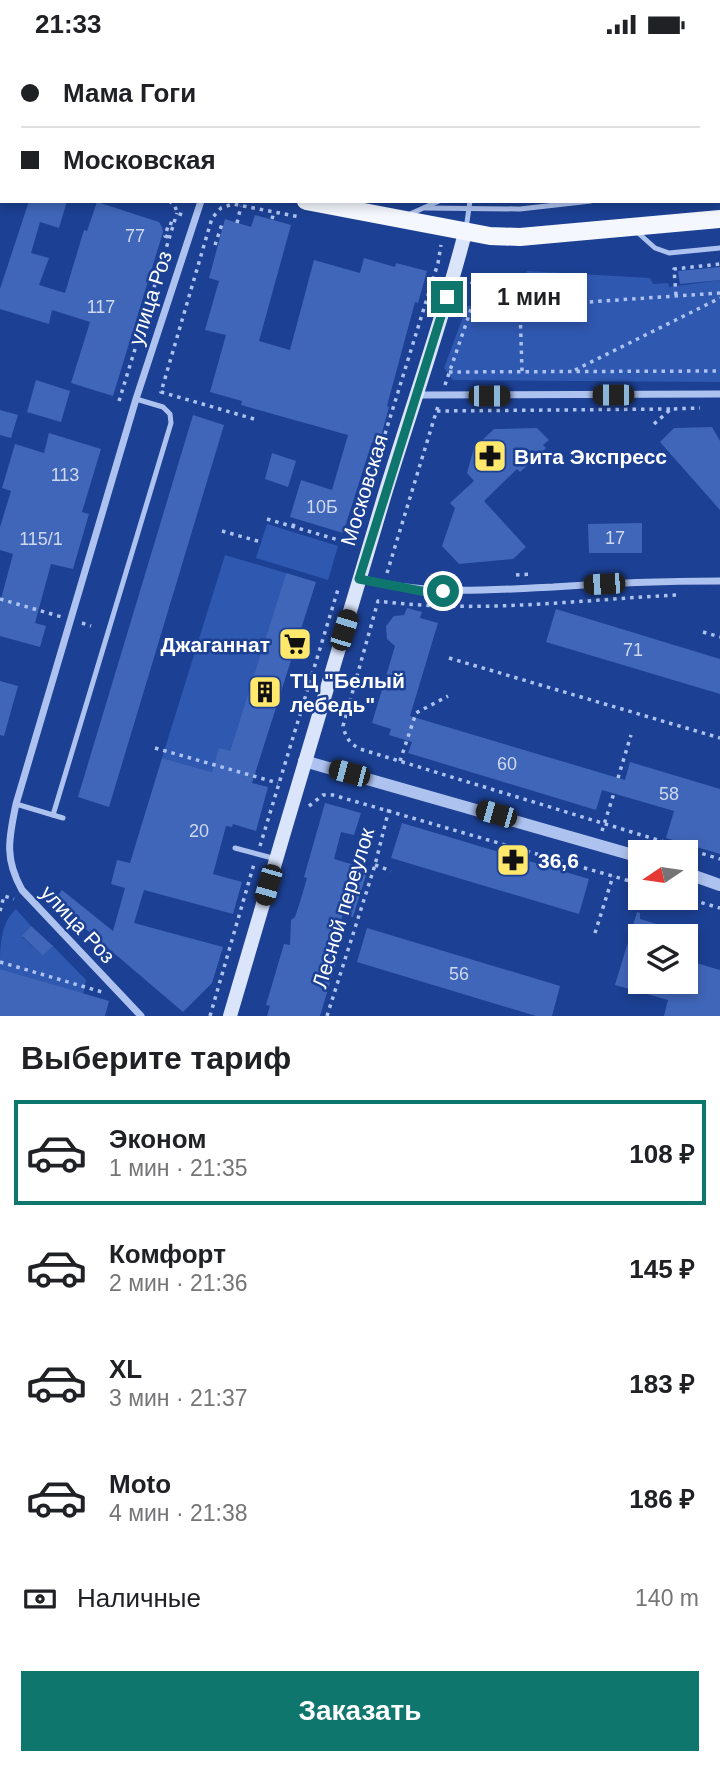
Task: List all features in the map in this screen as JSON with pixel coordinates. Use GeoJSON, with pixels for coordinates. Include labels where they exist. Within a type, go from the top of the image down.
{"type":"FeatureCollection","features":[{"type":"Feature","properties":{"kind":"main road"},"geometry":{"type":"LineString","coordinates":[[316,203],[490,236],[520,237],[720,219]]}},
{"type":"Feature","properties":{"kind":"main road","name":"Московская"},"geometry":{"type":"LineString","coordinates":[[230,1016],[304,761],[415,395],[455,273],[465,233]]}},
{"type":"Feature","properties":{"kind":"street","name":"улица Роз"},"geometry":{"type":"LineString","coordinates":[[141,1016],[22,890],[11,868],[9,839],[16,804],[135,402],[200,203]]}},
{"type":"Feature","properties":{"kind":"street"},"geometry":{"type":"LineString","coordinates":[[415,395],[720,394]]}},
{"type":"Feature","properties":{"kind":"street"},"geometry":{"type":"LineString","coordinates":[[359,579],[421,591],[720,581]]}},
{"type":"Feature","properties":{"kind":"street"},"geometry":{"type":"LineString","coordinates":[[304,761],[628,853]]}},
{"type":"Feature","properties":{"kind":"street"},"geometry":{"type":"LineString","coordinates":[[698,877],[720,885]]}},
{"type":"Feature","properties":{"kind":"lane"},"geometry":{"type":"LineString","coordinates":[[396,219],[435,203]]}},
{"type":"Feature","properties":{"kind":"lane"},"geometry":{"type":"LineString","coordinates":[[465,233],[470,203]]}},
{"type":"Feature","properties":{"kind":"lane"},"geometry":{"type":"LineString","coordinates":[[425,208],[520,209],[573,203]]}},
{"type":"Feature","properties":{"kind":"lane"},"geometry":{"type":"LineString","coordinates":[[632,227],[655,248],[669,253],[720,248]]}},
{"type":"Feature","properties":{"kind":"lane"},"geometry":{"type":"LineString","coordinates":[[53,815],[171,423],[170,414],[163,408],[135,402]]}},
{"type":"Feature","properties":{"kind":"lane"},"geometry":{"type":"LineString","coordinates":[[16,804],[63,818]]}},
{"type":"Feature","properties":{"kind":"lane"},"geometry":{"type":"LineString","coordinates":[[234,848],[276,859]]}},
{"type":"Feature","properties":{"kind":"path"},"geometry":{"type":"LineString","coordinates":[[254,419],[161,391],[212,218],[221,208],[233,204],[313,220]]}},
{"type":"Feature","properties":{"kind":"path"},"geometry":{"type":"LineString","coordinates":[[237,223],[242,206]]}},
{"type":"Feature","properties":{"kind":"path"},"geometry":{"type":"LineString","coordinates":[[272,219],[274,212]]}},
{"type":"Feature","properties":{"kind":"path"},"geometry":{"type":"LineString","coordinates":[[119,401],[177,213]]}},
{"type":"Feature","properties":{"kind":"path"},"geometry":{"type":"LineString","coordinates":[[168,237],[164,236],[165,227],[169,223],[173,224]]}},
{"type":"Feature","properties":{"kind":"path"},"geometry":{"type":"LineString","coordinates":[[215,245],[222,224]]}},
{"type":"Feature","properties":{"kind":"path"},"geometry":{"type":"LineString","coordinates":[[383,442],[442,245],[429,243]]}},
{"type":"Feature","properties":{"kind":"path"},"geometry":{"type":"LineString","coordinates":[[677,295],[674,269],[720,264]]}},
{"type":"Feature","properties":{"kind":"path"},"geometry":{"type":"LineString","coordinates":[[548,281],[579,277],[582,302]]}},
{"type":"Feature","properties":{"kind":"path"},"geometry":{"type":"LineString","coordinates":[[479,286],[518,283]]}},
{"type":"Feature","properties":{"kind":"path"},"geometry":{"type":"LineString","coordinates":[[471,310],[677,295],[720,295]]}},
{"type":"Feature","properties":{"kind":"path"},"geometry":{"type":"LineString","coordinates":[[573,371],[720,295]]}},
{"type":"Feature","properties":{"kind":"path"},"geometry":{"type":"LineString","coordinates":[[520,308],[522,371]]}},
{"type":"Feature","properties":{"kind":"path"},"geometry":{"type":"LineString","coordinates":[[449,372],[720,371]]}},
{"type":"Feature","properties":{"kind":"path"},"geometry":{"type":"LineString","coordinates":[[437,411],[708,408]]}},
{"type":"Feature","properties":{"kind":"path"},"geometry":{"type":"LineString","coordinates":[[654,424],[671,409]]}},
{"type":"Feature","properties":{"kind":"path"},"geometry":{"type":"LineString","coordinates":[[267,519],[352,544]]}},
{"type":"Feature","properties":{"kind":"path"},"geometry":{"type":"LineString","coordinates":[[293,527],[295,519]]}},
{"type":"Feature","properties":{"kind":"path"},"geometry":{"type":"LineString","coordinates":[[222,531],[261,543]]}},
{"type":"Feature","properties":{"kind":"path"},"geometry":{"type":"LineString","coordinates":[[210,1016],[340,584]]}},
{"type":"Feature","properties":{"kind":"path"},"geometry":{"type":"LineString","coordinates":[[687,595],[461,607],[379,601],[343,726],[345,737],[360,749],[720,859]]}},
{"type":"Feature","properties":{"kind":"path"},"geometry":{"type":"LineString","coordinates":[[0,599],[91,626]]}},
{"type":"Feature","properties":{"kind":"path"},"geometry":{"type":"LineString","coordinates":[[703,632],[720,637]]}},
{"type":"Feature","properties":{"kind":"path"},"geometry":{"type":"LineString","coordinates":[[449,658],[720,738]]}},
{"type":"Feature","properties":{"kind":"path"},"geometry":{"type":"LineString","coordinates":[[401,761],[416,713],[448,696]]}},
{"type":"Feature","properties":{"kind":"path"},"geometry":{"type":"LineString","coordinates":[[618,778],[631,735]]}},
{"type":"Feature","properties":{"kind":"path"},"geometry":{"type":"LineString","coordinates":[[155,748],[278,783]]}},
{"type":"Feature","properties":{"kind":"path"},"geometry":{"type":"LineString","coordinates":[[598,843],[614,793]]}},
{"type":"Feature","properties":{"kind":"path"},"geometry":{"type":"LineString","coordinates":[[308,807],[323,795],[333,795],[628,880]]}},
{"type":"Feature","properties":{"kind":"path","name":"Лесной переулок"},"geometry":{"type":"LineString","coordinates":[[327,1016],[375,865],[388,809]]}},
{"type":"Feature","properties":{"kind":"path"},"geometry":{"type":"LineString","coordinates":[[375,865],[391,871]]}},
{"type":"Feature","properties":{"kind":"path"},"geometry":{"type":"LineString","coordinates":[[595,933],[613,876]]}},
{"type":"Feature","properties":{"kind":"path"},"geometry":{"type":"LineString","coordinates":[[698,902],[720,908]]}},
{"type":"Feature","properties":{"kind":"path"},"geometry":{"type":"LineString","coordinates":[[0,962],[106,993]]}},
{"type":"Feature","properties":{"kind":"path"},"geometry":{"type":"LineString","coordinates":[[75,991],[77,985]]}},
{"type":"Feature","properties":{"kind":"shaded area"},"geometry":{"type":"Polygon","coordinates":[[[527,271],[650,278],[653,284],[668,283],[669,287],[720,280],[720,382],[453,380],[444,368],[467,306],[528,302],[527,271]],[[583,276],[546,278],[548,300],[585,297],[583,276]]]}},
{"type":"Feature","properties":{"kind":"shaded area"},"geometry":{"type":"Polygon","coordinates":[[[267,524],[338,546],[328,580],[256,558],[267,524]]]}},
{"type":"Feature","properties":{"kind":"shaded area"},"geometry":{"type":"Polygon","coordinates":[[[225,555],[286,573],[230,751],[212,772],[162,758],[225,555]]]}},
{"type":"Feature","properties":{"kind":"shaded area"},"geometry":{"type":"Polygon","coordinates":[[[16,909],[31,926],[22,937],[43,956],[53,946],[86,980],[83,994],[0,969],[4,929],[16,909]]]}},
{"type":"Feature","properties":{"kind":"building"},"geometry":{"type":"Polygon","coordinates":[[[28,203],[66,203],[59,228],[40,222],[31,253],[49,258],[39,285],[65,293],[84,230],[87,231],[97,203],[159,222],[162,227],[163,232],[113,396],[71,383],[90,322],[52,310],[49,324],[0,309],[0,289],[28,203]]]}},
{"type":"Feature","properties":{"kind":"building"},"geometry":{"type":"Polygon","coordinates":[[[255,215],[291,225],[259,341],[290,350],[314,260],[360,273],[364,258],[395,267],[396,263],[427,271],[418,303],[415,302],[379,444],[372,442],[343,533],[290,517],[301,480],[332,490],[348,435],[241,405],[242,401],[210,392],[226,335],[205,330],[219,281],[209,278],[225,219],[251,227],[255,215]]]}},
{"type":"Feature","properties":{"kind":"building"},"geometry":{"type":"Polygon","coordinates":[[[720,267],[720,280],[680,284],[678,271],[720,267]]]}},
{"type":"Feature","properties":{"kind":"building"},"geometry":{"type":"Polygon","coordinates":[[[36,380],[70,391],[61,422],[27,412],[36,380]]]}},
{"type":"Feature","properties":{"kind":"building"},"geometry":{"type":"Polygon","coordinates":[[[0,410],[18,415],[11,438],[0,435],[0,410]]]}},
{"type":"Feature","properties":{"kind":"building"},"geometry":{"type":"Polygon","coordinates":[[[193,415],[224,425],[109,807],[78,797],[193,415]]]}},
{"type":"Feature","properties":{"kind":"building"},"geometry":{"type":"Polygon","coordinates":[[[712,427],[720,441],[720,510],[660,442],[674,428],[712,427]]]}},
{"type":"Feature","properties":{"kind":"building"},"geometry":{"type":"Polygon","coordinates":[[[537,428],[549,440],[543,445],[546,448],[520,472],[517,469],[484,501],[526,547],[513,559],[459,564],[442,546],[455,508],[450,503],[474,481],[467,473],[474,448],[494,429],[537,428]]]}},
{"type":"Feature","properties":{"kind":"building"},"geometry":{"type":"Polygon","coordinates":[[[49,433],[101,449],[82,512],[89,514],[73,569],[51,564],[35,623],[46,626],[40,647],[0,636],[0,603],[13,554],[0,550],[0,527],[11,491],[2,488],[15,444],[44,453],[49,433]]]}},
{"type":"Feature","properties":{"kind":"building"},"geometry":{"type":"Polygon","coordinates":[[[272,453],[296,461],[288,487],[265,479],[272,453]]]}},
{"type":"Feature","properties":{"kind":"building"},"geometry":{"type":"Polygon","coordinates":[[[642,523],[642,553],[589,553],[588,524],[642,523]]]}},
{"type":"Feature","properties":{"kind":"building"},"geometry":{"type":"Polygon","coordinates":[[[286,573],[316,582],[252,783],[268,787],[256,831],[233,824],[232,827],[226,826],[213,874],[242,882],[233,914],[144,890],[134,923],[223,947],[212,983],[183,1012],[60,907],[49,907],[62,890],[113,931],[125,888],[111,884],[117,860],[130,863],[162,758],[212,772],[219,748],[230,751],[286,573]]]}},
{"type":"Feature","properties":{"kind":"building"},"geometry":{"type":"Polygon","coordinates":[[[407,608],[422,612],[420,618],[438,623],[410,716],[625,780],[630,762],[720,789],[720,854],[698,847],[698,840],[666,838],[674,811],[602,790],[596,810],[408,753],[412,742],[389,735],[391,729],[372,723],[395,646],[387,639],[386,626],[394,616],[404,615],[407,608]]]}},
{"type":"Feature","properties":{"kind":"building"},"geometry":{"type":"Polygon","coordinates":[[[556,609],[720,659],[720,694],[546,642],[556,609]]]}},
{"type":"Feature","properties":{"kind":"building"},"geometry":{"type":"Polygon","coordinates":[[[0,681],[18,686],[4,736],[0,735],[0,681]]]}},
{"type":"Feature","properties":{"kind":"building"},"geometry":{"type":"Polygon","coordinates":[[[325,803],[361,813],[354,835],[341,832],[334,859],[368,869],[353,917],[343,914],[331,957],[337,959],[320,1016],[267,1016],[270,1006],[266,1005],[284,944],[290,945],[291,920],[295,917],[307,878],[304,877],[325,803]]]}},
{"type":"Feature","properties":{"kind":"building"},"geometry":{"type":"Polygon","coordinates":[[[402,823],[589,879],[579,914],[391,858],[402,823]]]}},
{"type":"Feature","properties":{"kind":"building"},"geometry":{"type":"Polygon","coordinates":[[[637,912],[640,913],[640,919],[657,924],[633,924],[637,912]]]}},
{"type":"Feature","properties":{"kind":"building"},"geometry":{"type":"Polygon","coordinates":[[[31,926],[53,946],[43,956],[22,936],[31,926]]]}},
{"type":"Feature","properties":{"kind":"building"},"geometry":{"type":"Polygon","coordinates":[[[367,928],[560,986],[552,1016],[536,1016],[357,962],[367,928]]]}},
{"type":"Feature","properties":{"kind":"building"},"geometry":{"type":"Polygon","coordinates":[[[628,942],[628,989],[615,985],[628,942]]]}},
{"type":"Feature","properties":{"kind":"building"},"geometry":{"type":"Polygon","coordinates":[[[698,964],[720,970],[720,1016],[664,1016],[668,1000],[647,994],[698,994],[698,964]]]}},
{"type":"Feature","properties":{"kind":"building"},"geometry":{"type":"Polygon","coordinates":[[[0,969],[109,1001],[105,1016],[0,1016],[0,969]]]}},
{"type":"Feature","properties":{"kind":"place","name":"Вита Экспресс"},"geometry":{"type":"Point","coordinates":[490,456]}},
{"type":"Feature","properties":{"kind":"place","name":"Джаганнат"},"geometry":{"type":"Point","coordinates":[295,644]}},
{"type":"Feature","properties":{"kind":"place","name":"ТЦ \"Белый лебедь\""},"geometry":{"type":"Point","coordinates":[265,692]}},
{"type":"Feature","properties":{"kind":"place","name":"36,6"},"geometry":{"type":"Point","coordinates":[513,860]}},
{"type":"Feature","properties":{"kind":"route"},"geometry":{"type":"LineString","coordinates":[[443,591],[421,591],[359,579],[447,297]]}}]}
